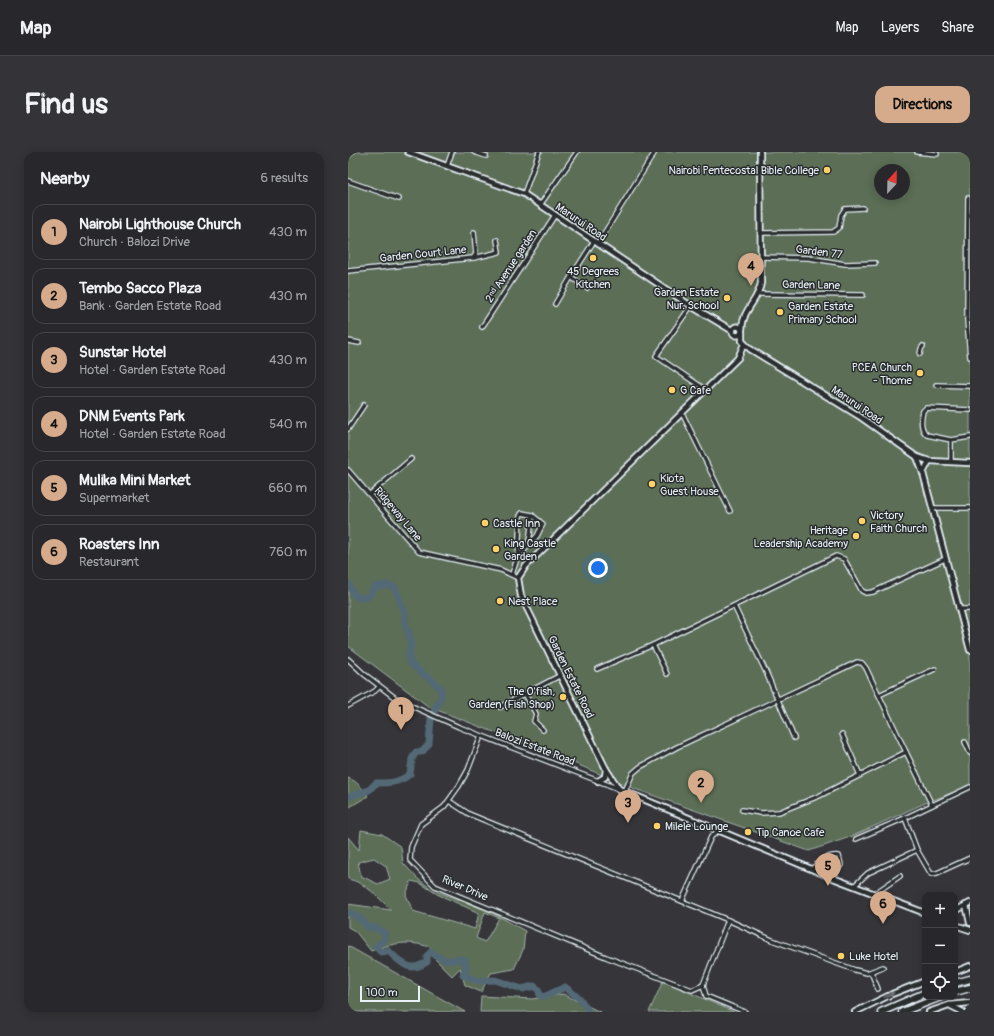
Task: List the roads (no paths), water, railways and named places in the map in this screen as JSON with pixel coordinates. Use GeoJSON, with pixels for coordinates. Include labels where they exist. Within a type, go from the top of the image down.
{"type":"FeatureCollection","features":[{"type":"Feature","properties":{"kind":"highway"},"geometry":{"type":"LineString","coordinates":[[958,982],[970,979]]}},
{"type":"Feature","properties":{"kind":"highway"},"geometry":{"type":"LineString","coordinates":[[958,991],[970,988]]}},
{"type":"Feature","properties":{"kind":"highway"},"geometry":{"type":"LineString","coordinates":[[881,1012],[922,994]]}},
{"type":"Feature","properties":{"kind":"highway"},"geometry":{"type":"LineString","coordinates":[[902,1012],[933,1000]]}},
{"type":"Feature","properties":{"kind":"street"},"geometry":{"type":"LineString","coordinates":[[348,156],[352,152]]}},
{"type":"Feature","properties":{"kind":"street","name":"Marurui Road"},"geometry":{"type":"LineString","coordinates":[[408,152],[524,194],[691,306],[734,331],[750,350],[859,416],[917,457],[929,461],[970,463]]}},
{"type":"Feature","properties":{"kind":"street"},"geometry":{"type":"LineString","coordinates":[[447,166],[452,152]]}},
{"type":"Feature","properties":{"kind":"street"},"geometry":{"type":"LineString","coordinates":[[474,152],[486,156]]}},
{"type":"Feature","properties":{"kind":"street"},"geometry":{"type":"LineString","coordinates":[[524,194],[539,152]]}},
{"type":"Feature","properties":{"kind":"street"},"geometry":{"type":"LineString","coordinates":[[540,205],[577,152]]}},
{"type":"Feature","properties":{"kind":"street"},"geometry":{"type":"LineString","coordinates":[[555,304],[571,277],[596,242],[655,152]]}},
{"type":"Feature","properties":{"kind":"street"},"geometry":{"type":"LineString","coordinates":[[734,331],[759,294],[761,283],[760,152]]}},
{"type":"Feature","properties":{"kind":"street"},"geometry":{"type":"LineString","coordinates":[[917,152],[937,154]]}},
{"type":"Feature","properties":{"kind":"street"},"geometry":{"type":"LineString","coordinates":[[348,181],[399,199]]}},
{"type":"Feature","properties":{"kind":"street"},"geometry":{"type":"LineString","coordinates":[[969,201],[968,320],[970,358]]}},
{"type":"Feature","properties":{"kind":"street"},"geometry":{"type":"LineString","coordinates":[[761,233],[833,232],[840,226],[841,215],[845,209],[863,208]]}},
{"type":"Feature","properties":{"kind":"street","name":"2ⁿᵈ Avenue garden"},"geometry":{"type":"LineString","coordinates":[[482,327],[555,215]]}},
{"type":"Feature","properties":{"kind":"street","name":"Garden Court Lane"},"geometry":{"type":"LineString","coordinates":[[348,271],[473,258],[476,254],[474,232]]}},
{"type":"Feature","properties":{"kind":"street"},"geometry":{"type":"LineString","coordinates":[[473,258],[499,252],[497,240]]}},
{"type":"Feature","properties":{"kind":"street","name":"Garden 77"},"geometry":{"type":"LineString","coordinates":[[761,257],[809,258],[845,264],[875,263]]}},
{"type":"Feature","properties":{"kind":"street"},"geometry":{"type":"LineString","coordinates":[[571,277],[587,288]]}},
{"type":"Feature","properties":{"kind":"street","name":"Garden Lane"},"geometry":{"type":"LineString","coordinates":[[759,294],[863,295]]}},
{"type":"Feature","properties":{"kind":"street"},"geometry":{"type":"LineString","coordinates":[[691,306],[656,356],[706,390]]}},
{"type":"Feature","properties":{"kind":"street"},"geometry":{"type":"LineString","coordinates":[[740,356],[743,343],[742,319]]}},
{"type":"Feature","properties":{"kind":"street"},"geometry":{"type":"LineString","coordinates":[[734,331],[740,327],[742,331]]}},
{"type":"Feature","properties":{"kind":"street"},"geometry":{"type":"LineString","coordinates":[[734,331],[739,335],[742,331]]}},
{"type":"Feature","properties":{"kind":"street"},"geometry":{"type":"LineString","coordinates":[[348,341],[359,343]]}},
{"type":"Feature","properties":{"kind":"street"},"geometry":{"type":"LineString","coordinates":[[920,354],[921,349],[924,346]]}},
{"type":"Feature","properties":{"kind":"street"},"geometry":{"type":"LineString","coordinates":[[518,578],[532,559],[740,356],[750,350]]}},
{"type":"Feature","properties":{"kind":"street"},"geometry":{"type":"LineString","coordinates":[[936,385],[970,386]]}},
{"type":"Feature","properties":{"kind":"street"},"geometry":{"type":"LineString","coordinates":[[348,429],[364,405]]}},
{"type":"Feature","properties":{"kind":"street"},"geometry":{"type":"LineString","coordinates":[[970,410],[926,408],[923,411],[921,421],[924,432],[927,435],[951,440],[970,437]]}},
{"type":"Feature","properties":{"kind":"street"},"geometry":{"type":"LineString","coordinates":[[682,413],[730,512]]}},
{"type":"Feature","properties":{"kind":"street"},"geometry":{"type":"LineString","coordinates":[[950,462],[951,440]]}},
{"type":"Feature","properties":{"kind":"street"},"geometry":{"type":"LineString","coordinates":[[917,457],[923,473],[970,650]]}},
{"type":"Feature","properties":{"kind":"street"},"geometry":{"type":"LineString","coordinates":[[370,494],[411,459]]}},
{"type":"Feature","properties":{"kind":"street"},"geometry":{"type":"LineString","coordinates":[[923,473],[929,461]]}},
{"type":"Feature","properties":{"kind":"street","name":"Ridgeway Lane"},"geometry":{"type":"LineString","coordinates":[[348,470],[419,552],[494,568],[512,574],[518,578]]}},
{"type":"Feature","properties":{"kind":"street"},"geometry":{"type":"LineString","coordinates":[[932,508],[970,508]]}},
{"type":"Feature","properties":{"kind":"street"},"geometry":{"type":"LineString","coordinates":[[512,574],[518,558],[520,516],[522,513],[532,515],[543,524],[537,536],[518,558]]}},
{"type":"Feature","properties":{"kind":"street"},"geometry":{"type":"LineString","coordinates":[[528,546],[532,515]]}},
{"type":"Feature","properties":{"kind":"street"},"geometry":{"type":"LineString","coordinates":[[597,669],[653,645],[836,556],[844,559],[862,591],[866,593],[873,592],[945,559]]}},
{"type":"Feature","properties":{"kind":"street","name":"Garden Estate Road"},"geometry":{"type":"LineString","coordinates":[[518,578],[521,596],[606,769],[619,789]]}},
{"type":"Feature","properties":{"kind":"street"},"geometry":{"type":"LineString","coordinates":[[734,606],[794,738]]}},
{"type":"Feature","properties":{"kind":"street"},"geometry":{"type":"LineString","coordinates":[[958,608],[970,609]]}},
{"type":"Feature","properties":{"kind":"street"},"geometry":{"type":"LineString","coordinates":[[653,645],[667,674]]}},
{"type":"Feature","properties":{"kind":"street","name":"Balozi Estate Road"},"geometry":{"type":"LineString","coordinates":[[348,659],[379,687],[398,700],[481,736],[619,789]]}},
{"type":"Feature","properties":{"kind":"street"},"geometry":{"type":"LineString","coordinates":[[625,791],[633,773],[640,767],[677,747],[857,662],[864,665],[880,695],[932,805]]}},
{"type":"Feature","properties":{"kind":"street"},"geometry":{"type":"LineString","coordinates":[[880,695],[935,669]]}},
{"type":"Feature","properties":{"kind":"street"},"geometry":{"type":"LineString","coordinates":[[500,707],[561,675]]}},
{"type":"Feature","properties":{"kind":"street"},"geometry":{"type":"LineString","coordinates":[[348,706],[375,691],[379,687]]}},
{"type":"Feature","properties":{"kind":"street"},"geometry":{"type":"LineString","coordinates":[[525,694],[536,714],[534,721],[543,730]]}},
{"type":"Feature","properties":{"kind":"street"},"geometry":{"type":"LineString","coordinates":[[842,734],[860,775]]}},
{"type":"Feature","properties":{"kind":"street","name":"River Drive"},"geometry":{"type":"LineString","coordinates":[[481,736],[468,770],[449,801],[418,828],[411,847],[410,860],[435,886],[692,990],[703,985]]}},
{"type":"Feature","properties":{"kind":"street"},"geometry":{"type":"LineString","coordinates":[[965,742],[970,753]]}},
{"type":"Feature","properties":{"kind":"street"},"geometry":{"type":"LineString","coordinates":[[742,810],[761,813],[779,812],[819,796],[906,752]]}},
{"type":"Feature","properties":{"kind":"street"},"geometry":{"type":"LineString","coordinates":[[598,781],[605,777],[606,769]]}},
{"type":"Feature","properties":{"kind":"street"},"geometry":{"type":"LineString","coordinates":[[856,839],[905,818],[970,787]]}},
{"type":"Feature","properties":{"kind":"street"},"geometry":{"type":"LineString","coordinates":[[619,789],[720,829],[833,878],[922,912]]}},
{"type":"Feature","properties":{"kind":"street"},"geometry":{"type":"LineString","coordinates":[[449,801],[477,817],[728,920],[772,940],[844,967],[867,973],[883,967]]}},
{"type":"Feature","properties":{"kind":"street"},"geometry":{"type":"LineString","coordinates":[[905,818],[917,850],[931,874],[937,873],[970,858]]}},
{"type":"Feature","properties":{"kind":"street"},"geometry":{"type":"LineString","coordinates":[[707,824],[711,837]]}},
{"type":"Feature","properties":{"kind":"street"},"geometry":{"type":"LineString","coordinates":[[682,902],[711,837],[720,829]]}},
{"type":"Feature","properties":{"kind":"street"},"geometry":{"type":"LineString","coordinates":[[854,886],[868,873],[917,850]]}},
{"type":"Feature","properties":{"kind":"street"},"geometry":{"type":"LineString","coordinates":[[812,869],[823,859],[839,856],[841,865],[833,878]]}},
{"type":"Feature","properties":{"kind":"street"},"geometry":{"type":"LineString","coordinates":[[874,894],[900,876]]}},
{"type":"Feature","properties":{"kind":"street"},"geometry":{"type":"LineString","coordinates":[[958,909],[968,904],[970,923]]}},
{"type":"Feature","properties":{"kind":"street"},"geometry":{"type":"LineString","coordinates":[[728,920],[703,985],[706,996],[745,1012]]}},
{"type":"Feature","properties":{"kind":"street"},"geometry":{"type":"LineString","coordinates":[[958,926],[970,930]]}},
{"type":"Feature","properties":{"kind":"street"},"geometry":{"type":"LineString","coordinates":[[958,971],[970,966]]}},
{"type":"Feature","properties":{"kind":"street"},"geometry":{"type":"LineString","coordinates":[[871,972],[878,989]]}},
{"type":"Feature","properties":{"kind":"street"},"geometry":{"type":"LineString","coordinates":[[855,1012],[892,994],[922,982]]}},
{"type":"Feature","properties":{"kind":"street"},"geometry":{"type":"LineString","coordinates":[[929,1012],[949,1005],[970,1003]]}},
{"type":"Feature","properties":{"kind":"street"},"geometry":{"type":"LineString","coordinates":[[949,1005],[955,1006],[963,1012]]}},
{"type":"Feature","properties":{"kind":"waterway"},"geometry":{"type":"LineString","coordinates":[[348,583],[354,594],[359,598],[368,597],[375,587],[388,585],[395,588],[405,613],[405,623],[411,641],[409,658],[411,664],[441,688],[441,697],[434,712]]}},
{"type":"Feature","properties":{"kind":"waterway"},"geometry":{"type":"LineString","coordinates":[[348,797],[369,790],[376,783],[394,782],[410,774],[412,759],[416,752],[422,752],[429,744],[431,719]]}},
{"type":"Feature","properties":{"kind":"waterway"},"geometry":{"type":"LineString","coordinates":[[348,912],[361,919],[367,927],[376,928],[385,933],[385,939],[376,947],[381,952],[388,951],[401,962],[410,967],[415,967],[427,962],[427,956],[431,952],[446,960],[463,959],[465,960],[466,968],[463,975],[478,981],[495,980],[522,989],[534,986],[538,989],[540,995],[544,997],[565,987],[580,999],[589,1012]]}},
{"type":"Feature","properties":{"kind":"place","name":"Nairobi Pentecostal Bible College"},"geometry":{"type":"Point","coordinates":[827,170]}},
{"type":"Feature","properties":{"kind":"place","name":"45 Degrees Kitchen"},"geometry":{"type":"Point","coordinates":[593,258]}},
{"type":"Feature","properties":{"kind":"place","name":"DNM Events Park"},"geometry":{"type":"Point","coordinates":[751,286]}},
{"type":"Feature","properties":{"kind":"place","name":"Garden Estate Nur. School"},"geometry":{"type":"Point","coordinates":[727,298]}},
{"type":"Feature","properties":{"kind":"place","name":"Garden Estate Primary School"},"geometry":{"type":"Point","coordinates":[780,312]}},
{"type":"Feature","properties":{"kind":"place","name":"PCEA Church - Thome"},"geometry":{"type":"Point","coordinates":[920,373]}},
{"type":"Feature","properties":{"kind":"place","name":"G Cafe"},"geometry":{"type":"Point","coordinates":[672,390]}},
{"type":"Feature","properties":{"kind":"place","name":"Kiota Guest House"},"geometry":{"type":"Point","coordinates":[652,484]}},
{"type":"Feature","properties":{"kind":"place","name":"Victory Faith Church"},"geometry":{"type":"Point","coordinates":[862,521]}},
{"type":"Feature","properties":{"kind":"place","name":"Castle Inn"},"geometry":{"type":"Point","coordinates":[485,523]}},
{"type":"Feature","properties":{"kind":"place","name":"Heritage Leadership Academy"},"geometry":{"type":"Point","coordinates":[856,536]}},
{"type":"Feature","properties":{"kind":"place","name":"King Castle Garden"},"geometry":{"type":"Point","coordinates":[496,549]}},
{"type":"Feature","properties":{"kind":"place","name":"Nest Place"},"geometry":{"type":"Point","coordinates":[500,601]}},
{"type":"Feature","properties":{"kind":"place","name":"The O'fish, Garden (Fish Shop)"},"geometry":{"type":"Point","coordinates":[563,697]}},
{"type":"Feature","properties":{"kind":"place","name":"Nairobi Lighthouse Church"},"geometry":{"type":"Point","coordinates":[401,730]}},
{"type":"Feature","properties":{"kind":"place","name":"Tembo Sacco Plaza"},"geometry":{"type":"Point","coordinates":[701,803]}},
{"type":"Feature","properties":{"kind":"place","name":"Sunstar Hotel"},"geometry":{"type":"Point","coordinates":[628,823]}},
{"type":"Feature","properties":{"kind":"place","name":"Milele Lounge"},"geometry":{"type":"Point","coordinates":[657,826]}},
{"type":"Feature","properties":{"kind":"place","name":"Tip Canoe Cafe"},"geometry":{"type":"Point","coordinates":[748,832]}},
{"type":"Feature","properties":{"kind":"place","name":"Mulika Mini Market"},"geometry":{"type":"Point","coordinates":[828,886]}},
{"type":"Feature","properties":{"kind":"place","name":"Roasters Inn"},"geometry":{"type":"Point","coordinates":[883,924]}},
{"type":"Feature","properties":{"kind":"place","name":"Luke Hotel"},"geometry":{"type":"Point","coordinates":[841,956]}}]}
